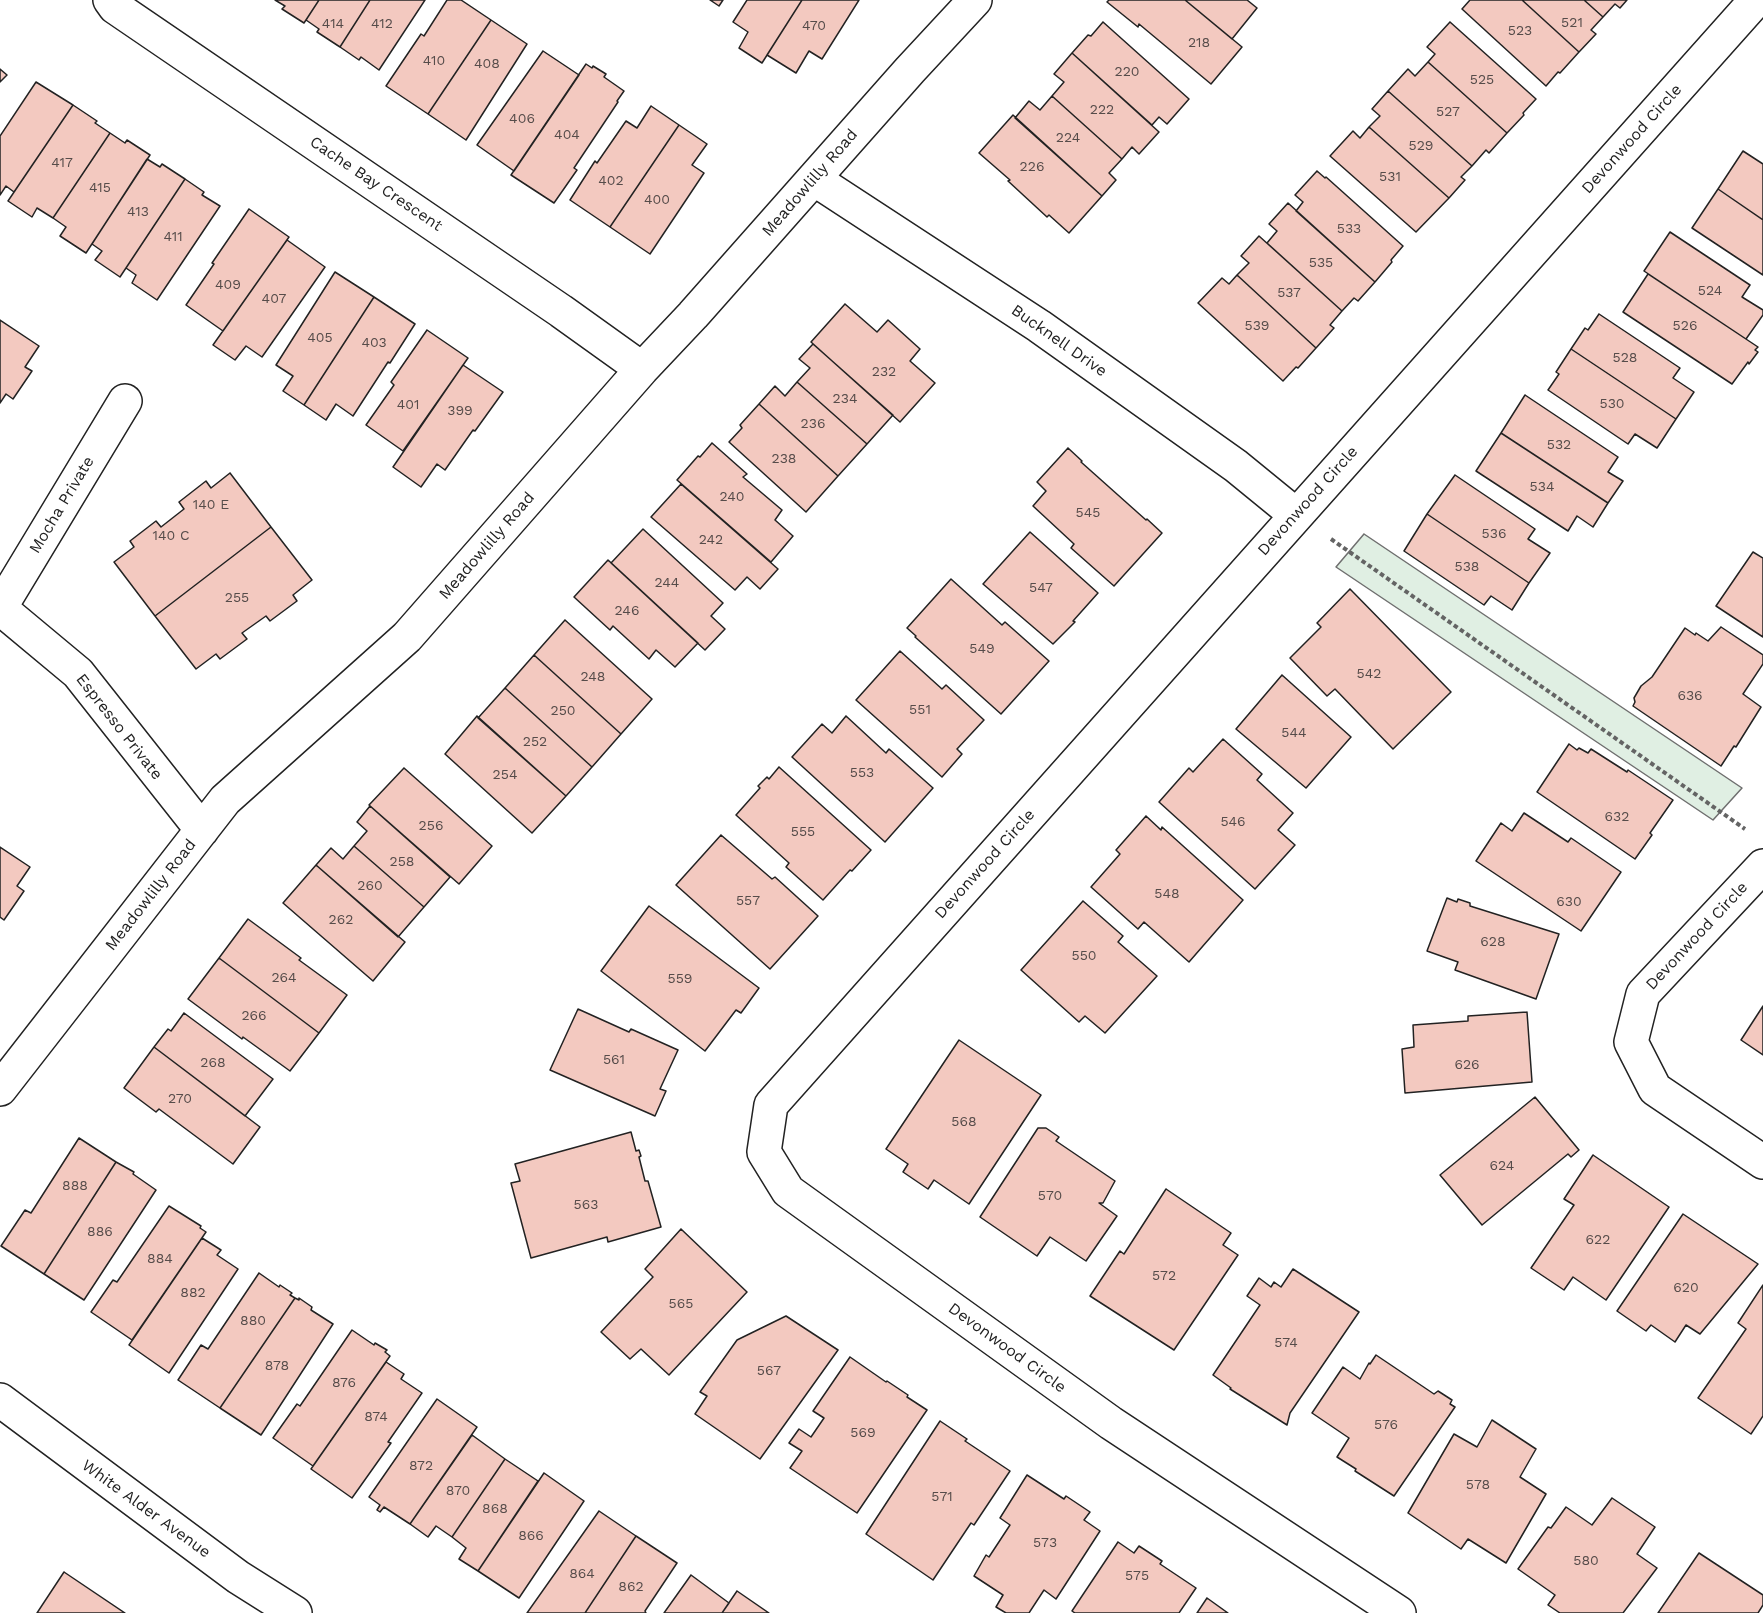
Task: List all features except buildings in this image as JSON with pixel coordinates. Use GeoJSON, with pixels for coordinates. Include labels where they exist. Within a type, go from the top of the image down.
{"type":"FeatureCollection","features":[{"type":"Feature","properties":{"kind":"street","name":"Cache Bay Crescent"},"geometry":{"type":"LineString","coordinates":[[110,0],[115,7],[541,297],[642,369]]}},
{"type":"Feature","properties":{"kind":"street","name":"Meadowlilly Road"},"geometry":{"type":"LineString","coordinates":[[0,1089],[225,800],[407,637],[642,369],[975,0]]}},
{"type":"Feature","properties":{"kind":"street","name":"Devonwood Circle"},"geometry":{"type":"LineString","coordinates":[[1400,1613],[1111,1423],[788,1191],[764,1152],[771,1104],[1756,0]]}},
{"type":"Feature","properties":{"kind":"street","name":"Bucknell Drive"},"geometry":{"type":"LineString","coordinates":[[814,179],[1039,326],[1236,466],[1296,515]]}},
{"type":"Feature","properties":{"kind":"street","name":"Mocha Private"},"geometry":{"type":"LineString","coordinates":[[0,608],[124,401]]}},
{"type":"Feature","properties":{"kind":"street","name":"Espresso Private"},"geometry":{"type":"LineString","coordinates":[[0,608],[78,673],[202,830]]}},
{"type":"Feature","properties":{"kind":"street","name":"Devonwood Circle"},"geometry":{"type":"LineString","coordinates":[[1763,866],[1643,994],[1631,1042],[1655,1089],[1763,1162]]}},
{"type":"Feature","properties":{"kind":"street","name":"White Alder Avenue"},"geometry":{"type":"LineString","coordinates":[[0,1400],[238,1577],[291,1612]]}},
{"type":"Feature","properties":{"kind":"path"},"geometry":{"type":"LineString","coordinates":[[1296,515],[1753,835]]}},
{"type":"Feature","properties":{"kind":"green space"},"geometry":{"type":"Polygon","coordinates":[[[1364,534],[1742,788],[1713,820],[1336,567],[1364,534]]]}}]}
